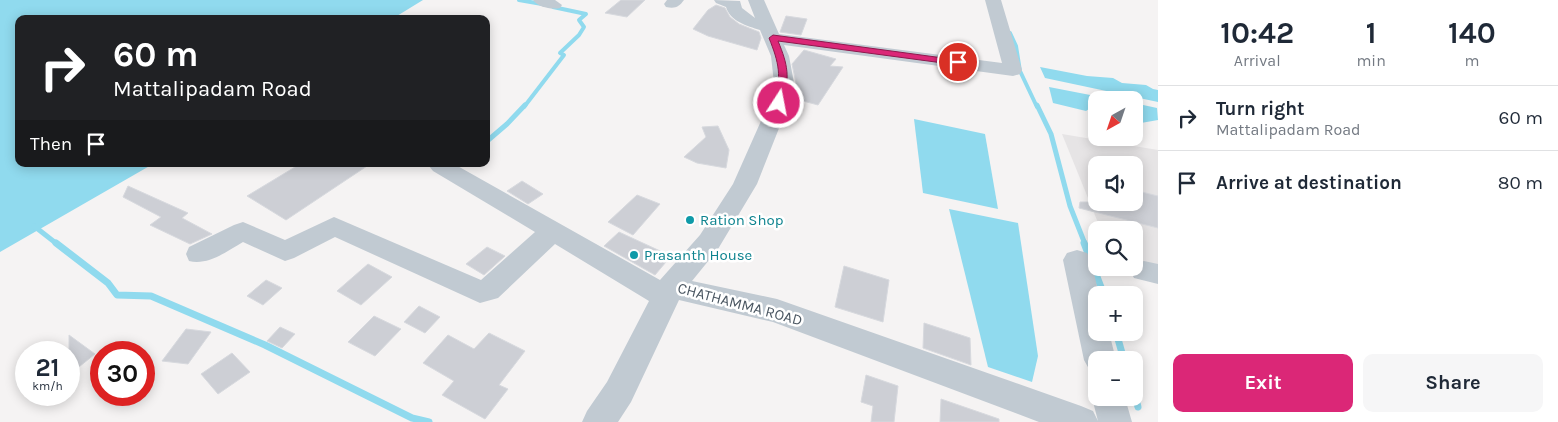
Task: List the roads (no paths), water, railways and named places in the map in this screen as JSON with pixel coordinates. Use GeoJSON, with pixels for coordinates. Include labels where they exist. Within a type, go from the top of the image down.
{"type":"FeatureCollection","features":[{"type":"Feature","properties":{"kind":"street"},"geometry":{"type":"LineString","coordinates":[[722,0],[734,4],[734,10],[748,21],[771,32],[1014,70],[993,0]]}},
{"type":"Feature","properties":{"kind":"street","name":"CHATHAMMA ROAD"},"geometry":{"type":"LineString","coordinates":[[756,0],[780,56],[784,83],[779,103],[746,184],[709,242],[669,292],[777,311],[1081,422]]}},
{"type":"Feature","properties":{"kind":"street"},"geometry":{"type":"LineString","coordinates":[[443,167],[553,231],[669,292],[619,392],[599,422]]}},
{"type":"Feature","properties":{"kind":"street"},"geometry":{"type":"LineString","coordinates":[[199,254],[243,230],[285,251],[334,226],[480,292],[488,290],[553,231]]}},
{"type":"Feature","properties":{"kind":"street"},"geometry":{"type":"LineString","coordinates":[[1077,260],[1098,351]]}},
{"type":"Feature","properties":{"kind":"street"},"geometry":{"type":"LineString","coordinates":[[1111,406],[1115,422]]}},
{"type":"Feature","properties":{"kind":"water"},"geometry":{"type":"Polygon","coordinates":[[[0,0],[423,0],[399,15],[15,15],[15,167],[148,167],[0,252],[0,0]]]}},
{"type":"Feature","properties":{"kind":"water"},"geometry":{"type":"Polygon","coordinates":[[[1040,67],[1087,76],[1113,78],[1122,83],[1146,85],[1158,90],[1158,102],[1143,99],[1143,91],[1106,91],[1045,78],[1040,67]]]}},
{"type":"Feature","properties":{"kind":"water"},"geometry":{"type":"Polygon","coordinates":[[[1049,87],[1088,95],[1088,110],[1086,111],[1053,103],[1049,87]]]}},
{"type":"Feature","properties":{"kind":"water"},"geometry":{"type":"Polygon","coordinates":[[[1143,105],[1157,108],[1158,120],[1143,123],[1143,105]]]}},
{"type":"Feature","properties":{"kind":"water"},"geometry":{"type":"Polygon","coordinates":[[[914,119],[985,134],[998,209],[923,193],[914,119]]]}},
{"type":"Feature","properties":{"kind":"water"},"geometry":{"type":"Polygon","coordinates":[[[949,209],[1018,223],[1038,356],[1032,382],[988,367],[949,209]]]}},
{"type":"Feature","properties":{"kind":"waterway"},"geometry":{"type":"LineString","coordinates":[[519,0],[542,4]]}},
{"type":"Feature","properties":{"kind":"waterway"},"geometry":{"type":"LineString","coordinates":[[524,107],[564,55],[560,53],[579,35],[584,27],[579,20],[586,14],[553,7]]}},
{"type":"Feature","properties":{"kind":"waterway"},"geometry":{"type":"LineString","coordinates":[[1010,33],[1016,46],[1020,71],[1037,107]]}},
{"type":"Feature","properties":{"kind":"waterway"},"geometry":{"type":"LineString","coordinates":[[490,139],[525,105]]}},
{"type":"Feature","properties":{"kind":"waterway"},"geometry":{"type":"LineString","coordinates":[[1037,105],[1051,134],[1070,206],[1085,244]]}},
{"type":"Feature","properties":{"kind":"waterway"},"geometry":{"type":"LineString","coordinates":[[34,226],[57,244]]}},
{"type":"Feature","properties":{"kind":"waterway"},"geometry":{"type":"LineString","coordinates":[[56,243],[108,283],[117,295],[151,296],[265,345],[412,418],[429,422]]}},
{"type":"Feature","properties":{"kind":"waterway"},"geometry":{"type":"LineString","coordinates":[[1084,243],[1101,286]]}},
{"type":"Feature","properties":{"kind":"waterway"},"geometry":{"type":"LineString","coordinates":[[1119,341],[1121,351]]}},
{"type":"Feature","properties":{"kind":"place","name":"Ration Shop"},"geometry":{"type":"Point","coordinates":[690,220]}},
{"type":"Feature","properties":{"kind":"place","name":"Prasanth House"},"geometry":{"type":"Point","coordinates":[634,255]}}]}
